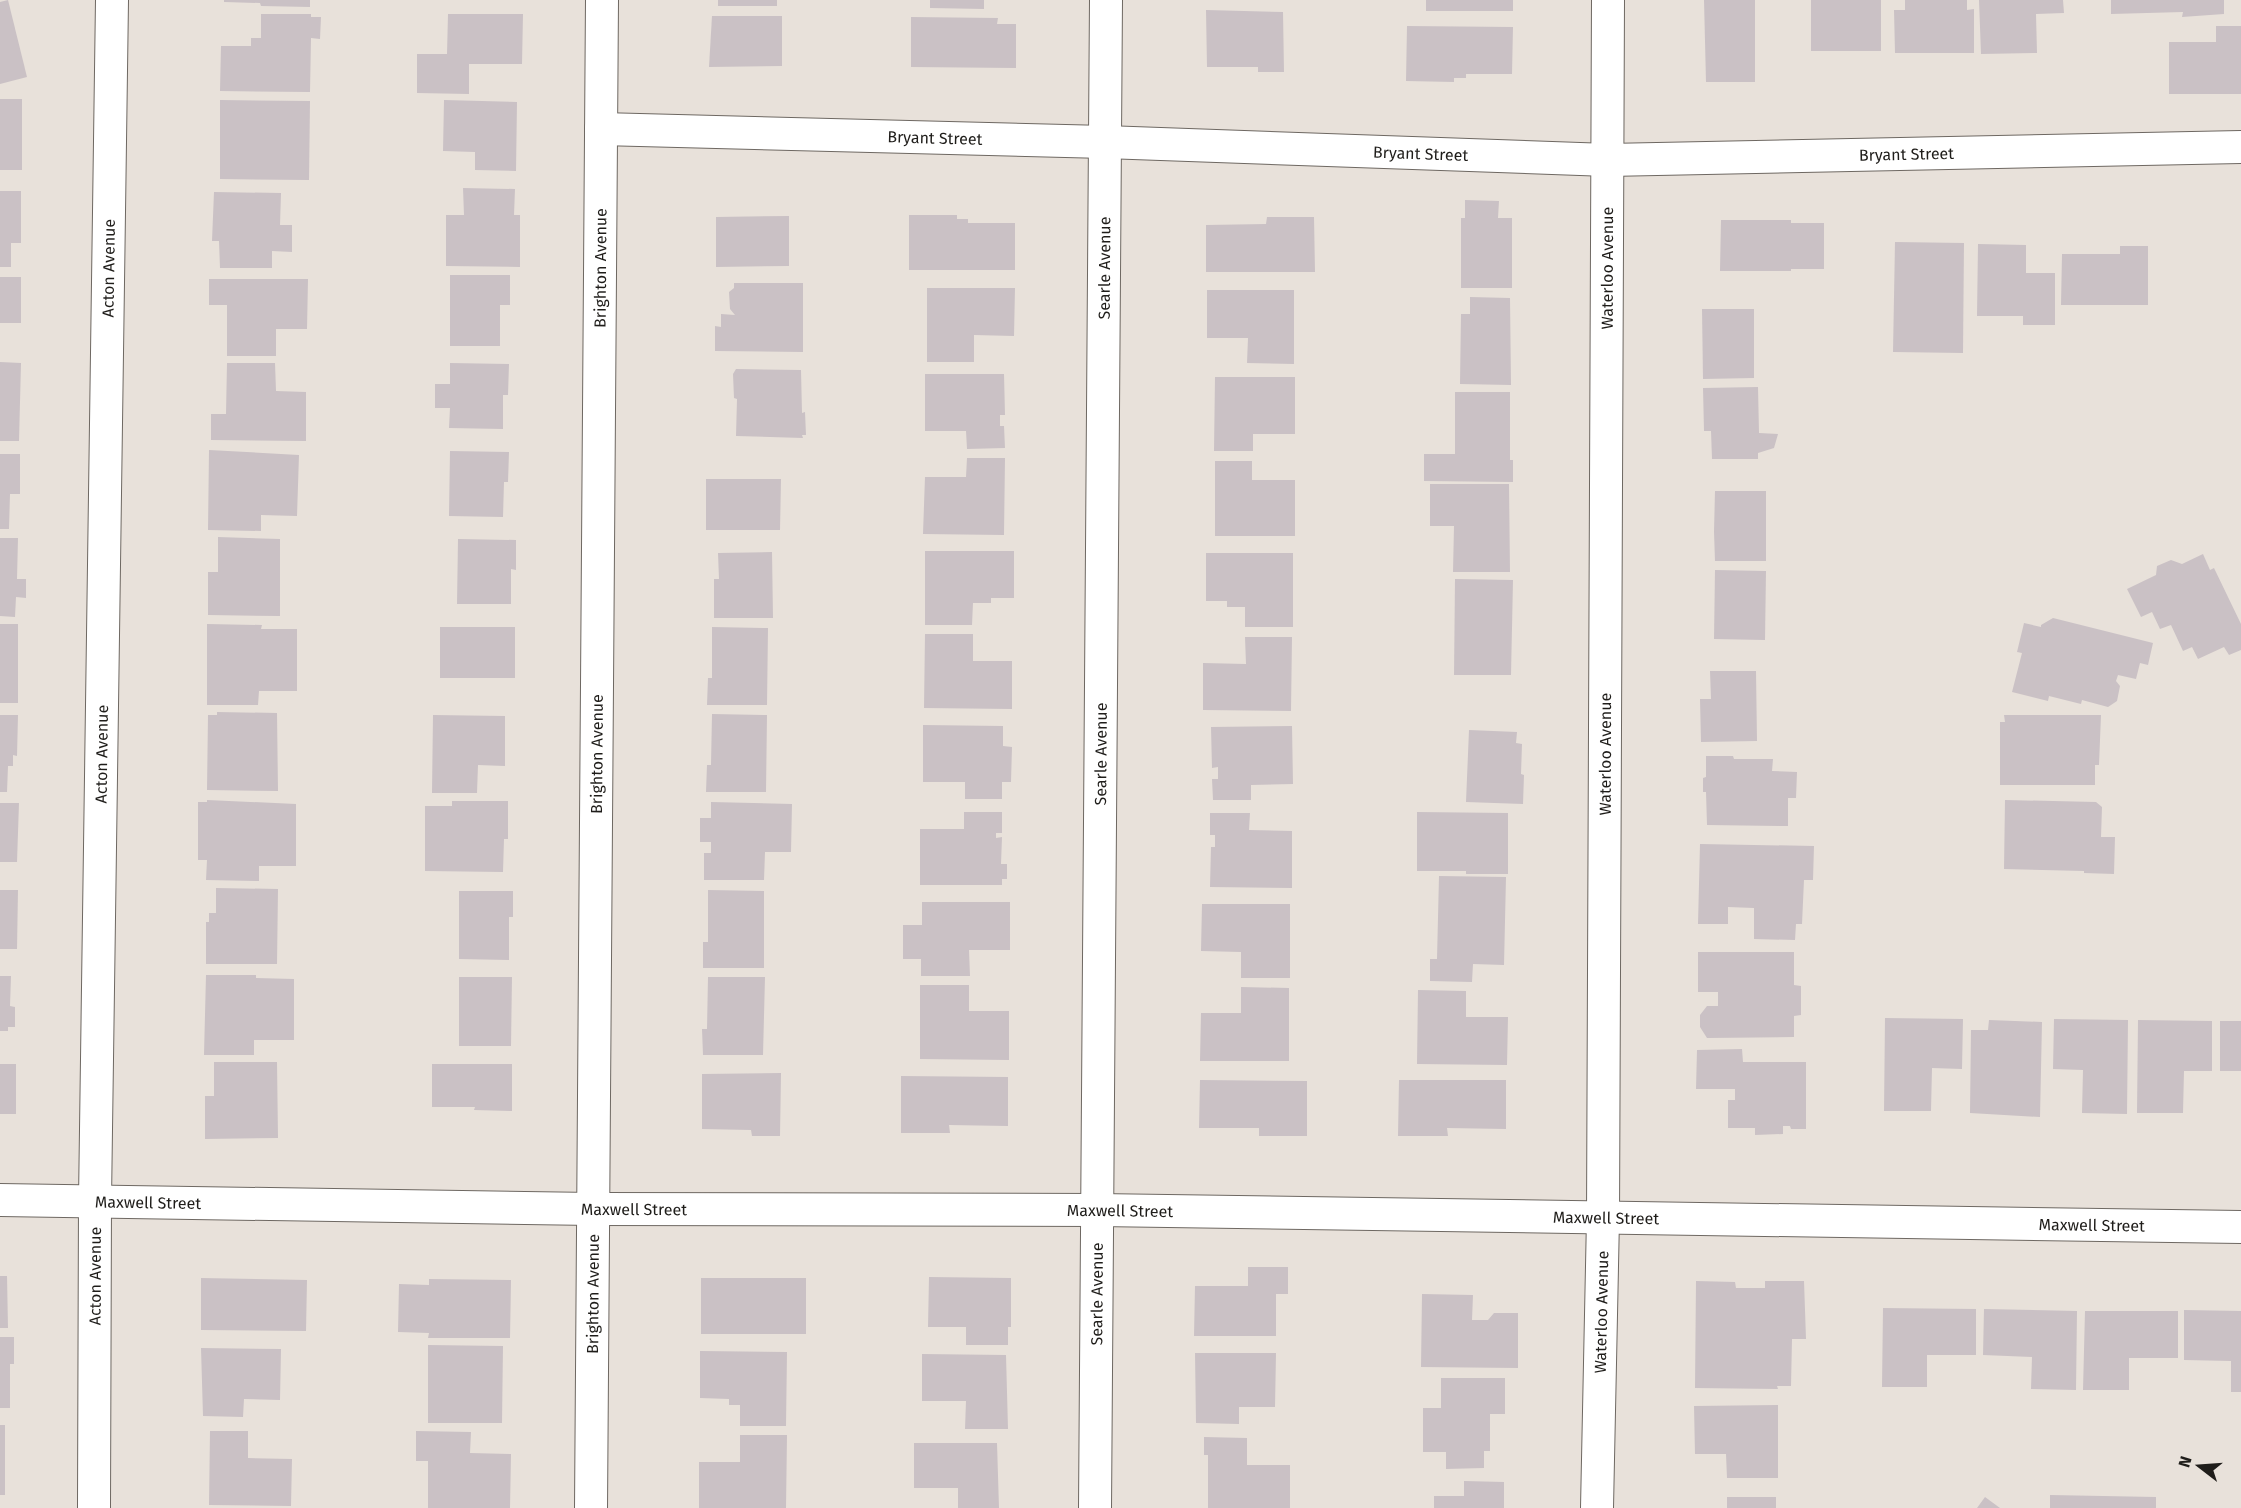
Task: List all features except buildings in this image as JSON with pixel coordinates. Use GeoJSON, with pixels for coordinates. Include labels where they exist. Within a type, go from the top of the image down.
{"type":"FeatureCollection","features":[{"type":"Feature","properties":{"kind":"street","name":"Acton Avenue"},"geometry":{"type":"LineString","coordinates":[[94,1508],[95,1200],[112,0]]}},
{"type":"Feature","properties":{"kind":"street","name":"Brighton Avenue"},"geometry":{"type":"LineString","coordinates":[[591,1508],[602,0]]}},
{"type":"Feature","properties":{"kind":"street","name":"Searle Avenue"},"geometry":{"type":"LineString","coordinates":[[1095,1508],[1106,0]]}},
{"type":"Feature","properties":{"kind":"street","name":"Waterloo Avenue"},"geometry":{"type":"LineString","coordinates":[[1596,1508],[1603,1218],[1608,0]]}},
{"type":"Feature","properties":{"kind":"street","name":"Bryant Street"},"geometry":{"type":"LineString","coordinates":[[601,129],[1105,142],[1608,159],[2241,147]]}},
{"type":"Feature","properties":{"kind":"street","name":"Maxwell Street"},"geometry":{"type":"LineString","coordinates":[[0,1200],[593,1209],[1098,1210],[2241,1227]]}}]}
